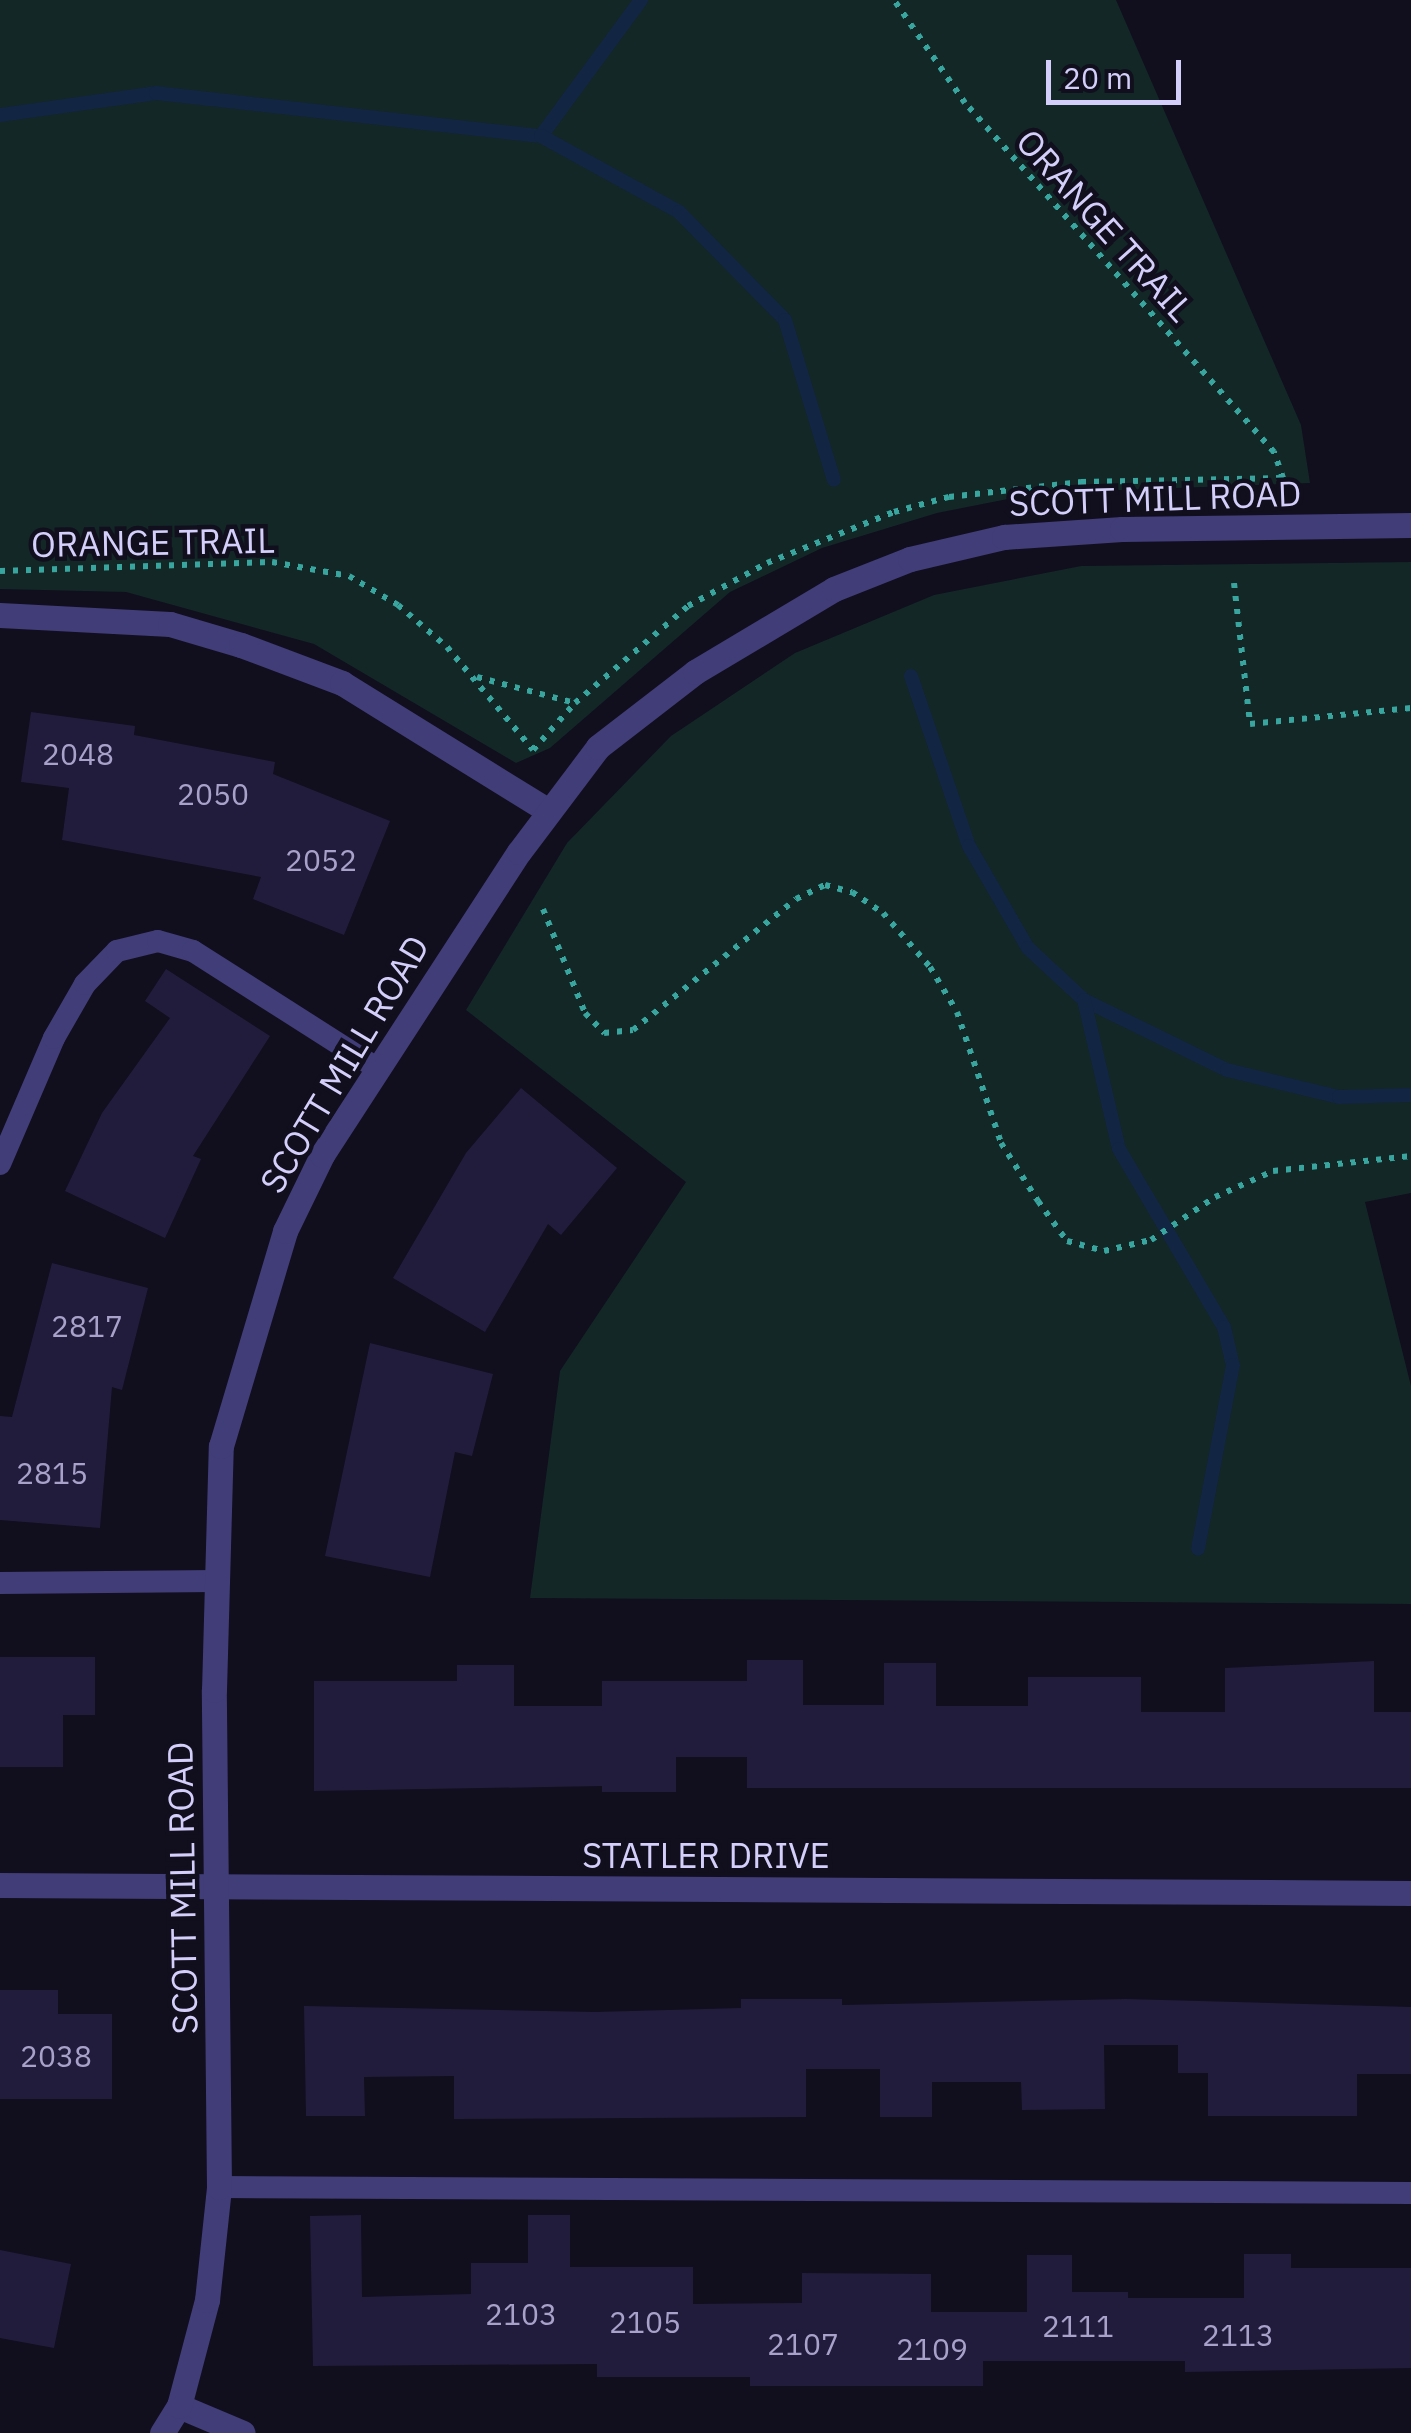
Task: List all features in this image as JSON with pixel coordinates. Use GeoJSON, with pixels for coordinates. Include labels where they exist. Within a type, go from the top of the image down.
{"type":"FeatureCollection","features":[{"type":"Feature","properties":{"kind":"street","name":"SCOTT MILL ROAD"},"geometry":{"type":"LineString","coordinates":[[162,2433],[179,2406],[207,2300],[219,2187],[216,1581],[221,1446],[251,1328],[307,1185],[378,1068],[547,810],[598,747],[695,672],[820,597],[910,559],[1004,537],[1411,525]]}},
{"type":"Feature","properties":{"kind":"street"},"geometry":{"type":"LineString","coordinates":[[0,616],[170,624],[241,645],[342,683],[547,810]]}},
{"type":"Feature","properties":{"kind":"street","name":"STATLER DRIVE"},"geometry":{"type":"LineString","coordinates":[[0,1886],[1411,1893]]}},
{"type":"Feature","properties":{"kind":"street"},"geometry":{"type":"LineString","coordinates":[[179,2406],[243,2433]]}},
{"type":"Feature","properties":{"kind":"lane"},"geometry":{"type":"LineString","coordinates":[[0,1164],[54,1038],[86,984],[117,951],[158,941],[193,952],[378,1068]]}},
{"type":"Feature","properties":{"kind":"lane"},"geometry":{"type":"LineString","coordinates":[[0,1583],[216,1581]]}},
{"type":"Feature","properties":{"kind":"lane"},"geometry":{"type":"LineString","coordinates":[[219,2187],[1411,2192]]}},
{"type":"Feature","properties":{"kind":"path","name":"ORANGE TRAIL"},"geometry":{"type":"LineString","coordinates":[[894,0],[965,103],[1274,452],[1283,478]]}},
{"type":"Feature","properties":{"kind":"path","name":"ORANGE TRAIL"},"geometry":{"type":"LineString","coordinates":[[0,570],[272,562],[349,576],[398,605],[476,676],[533,750]]}},
{"type":"Feature","properties":{"kind":"path"},"geometry":{"type":"LineString","coordinates":[[1234,583],[1250,724],[1411,708]]}},
{"type":"Feature","properties":{"kind":"path"},"geometry":{"type":"LineString","coordinates":[[476,676],[576,702]]}},
{"type":"Feature","properties":{"kind":"path"},"geometry":{"type":"LineString","coordinates":[[543,909],[585,1013],[604,1034],[632,1030],[796,898],[825,885],[852,892],[883,913],[930,967],[957,1012],[1000,1143],[1067,1241],[1104,1251],[1151,1240],[1195,1211],[1273,1170],[1411,1156]]}},
{"type":"Feature","properties":{"kind":"green space"},"geometry":{"type":"Polygon","coordinates":[[[0,0],[1116,0],[1301,425],[1310,483],[1038,493],[937,513],[822,548],[730,592],[550,748],[516,763],[314,644],[126,592],[0,589],[0,0]]]}},
{"type":"Feature","properties":{"kind":"green space"},"geometry":{"type":"Polygon","coordinates":[[[1411,562],[1411,1193],[1365,1202],[1411,1386],[1411,1604],[530,1598],[560,1371],[686,1182],[466,1010],[567,843],[671,736],[795,653],[934,595],[1081,566],[1411,562]]]}},
{"type":"Feature","properties":{"kind":"building"},"geometry":{"type":"Polygon","coordinates":[[[31,712],[135,726],[134,735],[275,762],[273,774],[390,821],[344,935],[253,899],[261,877],[62,840],[69,788],[21,782],[31,712]]]}},
{"type":"Feature","properties":{"kind":"building"},"geometry":{"type":"Polygon","coordinates":[[[166,969],[270,1036],[193,1156],[201,1159],[165,1238],[65,1191],[102,1113],[170,1018],[145,1001],[166,969]]]}},
{"type":"Feature","properties":{"kind":"building"},"geometry":{"type":"Polygon","coordinates":[[[521,1088],[617,1168],[561,1235],[548,1224],[485,1332],[393,1278],[466,1153],[521,1088]]]}},
{"type":"Feature","properties":{"kind":"building"},"geometry":{"type":"Polygon","coordinates":[[[52,1263],[148,1288],[122,1390],[112,1387],[100,1528],[0,1520],[0,1416],[12,1417],[52,1263]]]}},
{"type":"Feature","properties":{"kind":"building"},"geometry":{"type":"Polygon","coordinates":[[[370,1343],[493,1374],[472,1456],[455,1452],[430,1577],[325,1556],[370,1343]]]}},
{"type":"Feature","properties":{"kind":"building"},"geometry":{"type":"Polygon","coordinates":[[[0,1657],[95,1657],[95,1715],[63,1715],[63,1767],[0,1767],[0,1657]]]}},
{"type":"Feature","properties":{"kind":"building"},"geometry":{"type":"Polygon","coordinates":[[[747,1660],[803,1660],[803,1705],[884,1705],[884,1663],[936,1663],[936,1706],[1028,1706],[1028,1677],[1141,1677],[1141,1712],[1225,1712],[1225,1668],[1374,1661],[1374,1712],[1411,1712],[1411,1788],[747,1788],[747,1757],[676,1757],[676,1792],[602,1792],[602,1786],[314,1791],[314,1681],[457,1681],[457,1665],[514,1665],[514,1706],[602,1706],[602,1681],[747,1681],[747,1660]]]}},
{"type":"Feature","properties":{"kind":"building"},"geometry":{"type":"Polygon","coordinates":[[[0,1990],[58,1990],[58,2014],[112,2014],[112,2099],[0,2099],[0,1990]]]}},
{"type":"Feature","properties":{"kind":"building"},"geometry":{"type":"Polygon","coordinates":[[[741,1999],[842,1999],[842,2005],[1126,1999],[1411,2007],[1411,2074],[1357,2074],[1357,2116],[1208,2116],[1208,2073],[1178,2073],[1178,2045],[1104,2045],[1105,2109],[1022,2110],[1021,2082],[932,2082],[932,2117],[880,2117],[880,2069],[806,2069],[806,2117],[454,2119],[454,2076],[364,2077],[365,2116],[306,2116],[304,2006],[595,2012],[741,2008],[741,1999]]]}},
{"type":"Feature","properties":{"kind":"building"},"geometry":{"type":"Polygon","coordinates":[[[361,2215],[362,2297],[471,2294],[471,2263],[528,2263],[528,2215],[570,2215],[570,2267],[693,2267],[693,2304],[802,2303],[802,2273],[931,2274],[931,2312],[1027,2312],[1027,2255],[1072,2255],[1072,2292],[1128,2292],[1128,2298],[1244,2298],[1244,2254],[1291,2254],[1291,2268],[1411,2268],[1411,2368],[1185,2372],[1185,2361],[983,2361],[983,2386],[750,2386],[750,2377],[597,2377],[597,2364],[313,2366],[310,2216],[361,2215]]]}},
{"type":"Feature","properties":{"kind":"building"},"geometry":{"type":"Polygon","coordinates":[[[0,2250],[71,2264],[54,2348],[0,2338],[0,2250]]]}},
{"type":"Feature","properties":{"kind":"waterway"},"geometry":{"type":"LineString","coordinates":[[0,115],[156,93],[541,136],[641,0]]}},
{"type":"Feature","properties":{"kind":"waterway"},"geometry":{"type":"LineString","coordinates":[[541,136],[679,212],[785,320],[834,480]]}},
{"type":"Feature","properties":{"kind":"waterway"},"geometry":{"type":"LineString","coordinates":[[911,676],[969,846],[1028,948],[1084,1000],[1227,1070],[1339,1097],[1411,1095]]}},
{"type":"Feature","properties":{"kind":"waterway"},"geometry":{"type":"LineString","coordinates":[[1084,1000],[1119,1149],[1224,1327],[1233,1365],[1198,1549]]}}]}
